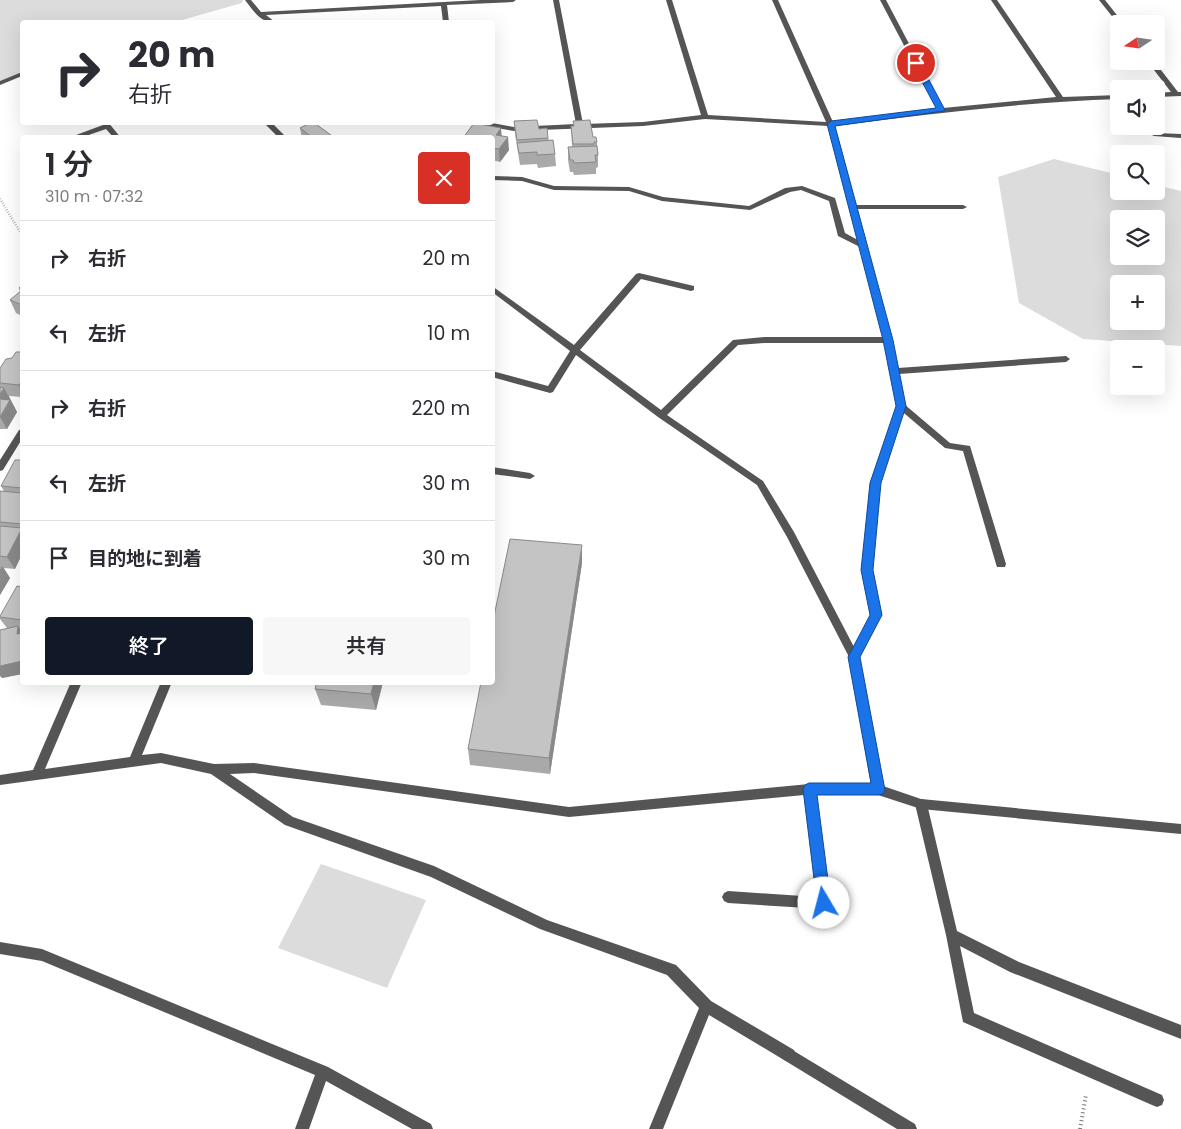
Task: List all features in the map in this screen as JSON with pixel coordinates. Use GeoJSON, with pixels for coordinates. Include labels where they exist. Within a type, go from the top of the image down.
{"type":"FeatureCollection","features":[{"type":"Feature","properties":{"kind":"street"},"geometry":{"type":"LineString","coordinates":[[248,0],[259,14],[269,20]]}},
{"type":"Feature","properties":{"kind":"street"},"geometry":{"type":"LineString","coordinates":[[259,14],[513,0]]}},
{"type":"Feature","properties":{"kind":"street"},"geometry":{"type":"LineString","coordinates":[[556,0],[580,126]]}},
{"type":"Feature","properties":{"kind":"street"},"geometry":{"type":"LineString","coordinates":[[668,0],[705,117]]}},
{"type":"Feature","properties":{"kind":"street"},"geometry":{"type":"LineString","coordinates":[[775,0],[831,124],[888,340],[901,406],[875,483],[867,570],[876,615],[854,657]]}},
{"type":"Feature","properties":{"kind":"street"},"geometry":{"type":"LineString","coordinates":[[883,0],[941,110]]}},
{"type":"Feature","properties":{"kind":"street"},"geometry":{"type":"LineString","coordinates":[[994,0],[1061,99]]}},
{"type":"Feature","properties":{"kind":"street"},"geometry":{"type":"LineString","coordinates":[[1102,0],[1114,15]]}},
{"type":"Feature","properties":{"kind":"street"},"geometry":{"type":"LineString","coordinates":[[444,4],[446,20]]}},
{"type":"Feature","properties":{"kind":"street"},"geometry":{"type":"LineString","coordinates":[[1158,70],[1178,94]]}},
{"type":"Feature","properties":{"kind":"street"},"geometry":{"type":"LineString","coordinates":[[0,83],[20,75]]}},
{"type":"Feature","properties":{"kind":"street"},"geometry":{"type":"LineString","coordinates":[[1165,95],[1178,94]]}},
{"type":"Feature","properties":{"kind":"street"},"geometry":{"type":"LineString","coordinates":[[488,125],[514,129],[643,124],[705,117],[831,124],[941,110],[1110,96]]}},
{"type":"Feature","properties":{"kind":"street"},"geometry":{"type":"LineString","coordinates":[[78,135],[103,125]]}},
{"type":"Feature","properties":{"kind":"street"},"geometry":{"type":"LineString","coordinates":[[106,125],[115,135]]}},
{"type":"Feature","properties":{"kind":"street"},"geometry":{"type":"LineString","coordinates":[[269,125],[281,135]]}},
{"type":"Feature","properties":{"kind":"street"},"geometry":{"type":"LineString","coordinates":[[1156,135],[1181,136]]}},
{"type":"Feature","properties":{"kind":"street"},"geometry":{"type":"LineString","coordinates":[[495,178],[522,179],[554,188],[629,190],[662,199],[750,208],[788,190],[802,188],[832,200],[841,234],[863,245]]}},
{"type":"Feature","properties":{"kind":"street"},"geometry":{"type":"LineString","coordinates":[[853,207],[963,207]]}},
{"type":"Feature","properties":{"kind":"street"},"geometry":{"type":"LineString","coordinates":[[495,375],[550,390],[575,350],[639,276],[691,288]]}},
{"type":"Feature","properties":{"kind":"street"},"geometry":{"type":"LineString","coordinates":[[495,290],[661,415],[760,483],[791,535],[854,657],[878,790]]}},
{"type":"Feature","properties":{"kind":"street"},"geometry":{"type":"LineString","coordinates":[[661,415],[736,342],[765,340],[888,340]]}},
{"type":"Feature","properties":{"kind":"street"},"geometry":{"type":"LineString","coordinates":[[894,370],[1066,359]]}},
{"type":"Feature","properties":{"kind":"street"},"geometry":{"type":"LineString","coordinates":[[901,406],[948,446],[967,448],[1001,564]]}},
{"type":"Feature","properties":{"kind":"street"},"geometry":{"type":"LineString","coordinates":[[0,468],[20,435]]}},
{"type":"Feature","properties":{"kind":"street"},"geometry":{"type":"LineString","coordinates":[[495,470],[530,476]]}},
{"type":"Feature","properties":{"kind":"street"},"geometry":{"type":"LineString","coordinates":[[37,774],[76,685]]}},
{"type":"Feature","properties":{"kind":"street"},"geometry":{"type":"LineString","coordinates":[[134,762],[166,685]]}},
{"type":"Feature","properties":{"kind":"street"},"geometry":{"type":"LineString","coordinates":[[0,780],[161,758],[214,769],[254,768],[569,812],[809,789],[878,790],[920,804],[1181,828]]}},
{"type":"Feature","properties":{"kind":"street"},"geometry":{"type":"LineString","coordinates":[[214,769],[289,821],[434,872],[544,925],[671,970],[706,1006],[910,1129]]}},
{"type":"Feature","properties":{"kind":"street"},"geometry":{"type":"LineString","coordinates":[[728,897],[824,903],[809,789]]}},
{"type":"Feature","properties":{"kind":"street"},"geometry":{"type":"LineString","coordinates":[[920,804],[952,935],[968,1017],[1157,1100]]}},
{"type":"Feature","properties":{"kind":"street"},"geometry":{"type":"LineString","coordinates":[[952,935],[1016,967],[1181,1032]]}},
{"type":"Feature","properties":{"kind":"street"},"geometry":{"type":"LineString","coordinates":[[0,948],[42,954],[323,1072],[426,1129]]}},
{"type":"Feature","properties":{"kind":"street"},"geometry":{"type":"LineString","coordinates":[[656,1129],[706,1006]]}},
{"type":"Feature","properties":{"kind":"street"},"geometry":{"type":"LineString","coordinates":[[302,1129],[323,1072]]}},
{"type":"Feature","properties":{"kind":"path"},"geometry":{"type":"LineString","coordinates":[[0,199],[20,232]]}},
{"type":"Feature","properties":{"kind":"path"},"geometry":{"type":"LineString","coordinates":[[1080,1129],[1090,1071]]}},
{"type":"Feature","properties":{"kind":"shaded area"},"geometry":{"type":"Polygon","coordinates":[[[0,0],[243,0],[242,3],[182,20],[20,20],[20,74],[0,81],[0,0]]]}},
{"type":"Feature","properties":{"kind":"shaded area"},"geometry":{"type":"Polygon","coordinates":[[[1054,159],[1110,173],[1110,200],[1165,200],[1165,187],[1181,191],[1181,346],[1165,345],[1165,340],[1110,341],[1083,339],[1019,303],[998,177],[1054,159]]]}},
{"type":"Feature","properties":{"kind":"shaded area"},"geometry":{"type":"Polygon","coordinates":[[[321,864],[426,900],[387,988],[278,948],[321,864]]]}},
{"type":"Feature","properties":{"kind":"building"},"geometry":{"type":"Polygon","coordinates":[[[537,120],[539,129],[547,128],[548,138],[517,140],[514,121],[537,120]]]}},
{"type":"Feature","properties":{"kind":"building"},"geometry":{"type":"Polygon","coordinates":[[[590,120],[593,137],[596,137],[597,142],[594,142],[594,144],[573,144],[571,126],[574,126],[573,121],[590,120]]]}},
{"type":"Feature","properties":{"kind":"building"},"geometry":{"type":"Polygon","coordinates":[[[306,125],[317,125],[331,135],[309,135],[300,128],[306,125]]]}},
{"type":"Feature","properties":{"kind":"building"},"geometry":{"type":"Polygon","coordinates":[[[473,125],[485,125],[501,128],[496,135],[508,137],[499,149],[495,148],[495,135],[465,135],[473,125]]]}},
{"type":"Feature","properties":{"kind":"building"},"geometry":{"type":"Polygon","coordinates":[[[553,140],[555,154],[519,153],[517,143],[553,140]]]}},
{"type":"Feature","properties":{"kind":"building"},"geometry":{"type":"Polygon","coordinates":[[[597,146],[598,155],[595,155],[596,162],[574,163],[573,160],[570,160],[568,147],[597,146]]]}},
{"type":"Feature","properties":{"kind":"building"},"geometry":{"type":"Polygon","coordinates":[[[20,292],[20,304],[10,300],[20,292]]]}},
{"type":"Feature","properties":{"kind":"building"},"geometry":{"type":"Polygon","coordinates":[[[16,352],[20,352],[20,383],[19,385],[0,383],[0,368],[6,359],[12,358],[16,352]]]}},
{"type":"Feature","properties":{"kind":"building"},"geometry":{"type":"Polygon","coordinates":[[[0,399],[10,400],[0,417],[0,399]]]}},
{"type":"Feature","properties":{"kind":"building"},"geometry":{"type":"Polygon","coordinates":[[[15,460],[20,460],[20,488],[1,486],[15,460]]]}},
{"type":"Feature","properties":{"kind":"building"},"geometry":{"type":"Polygon","coordinates":[[[0,491],[20,493],[20,524],[0,522],[0,491]]]}},
{"type":"Feature","properties":{"kind":"building"},"geometry":{"type":"Polygon","coordinates":[[[0,526],[20,528],[20,532],[7,557],[0,556],[0,526]]]}},
{"type":"Feature","properties":{"kind":"building"},"geometry":{"type":"Polygon","coordinates":[[[510,539],[582,545],[549,758],[468,749],[480,685],[495,685],[495,612],[510,539]]]}},
{"type":"Feature","properties":{"kind":"building"},"geometry":{"type":"Polygon","coordinates":[[[17,586],[20,587],[20,620],[0,616],[17,586]]]}},
{"type":"Feature","properties":{"kind":"building"},"geometry":{"type":"Polygon","coordinates":[[[18,626],[17,634],[20,633],[20,661],[0,666],[0,630],[18,626]]]}},
{"type":"Feature","properties":{"kind":"building"},"geometry":{"type":"Polygon","coordinates":[[[316,685],[373,685],[371,694],[315,689],[316,685]]]}},
{"type":"Feature","properties":{"kind":"route"},"geometry":{"type":"LineString","coordinates":[[824,903],[809,789],[878,790],[854,657],[876,615],[867,570],[875,483],[901,406],[888,340],[831,124],[941,110],[916,63]]}}]}
